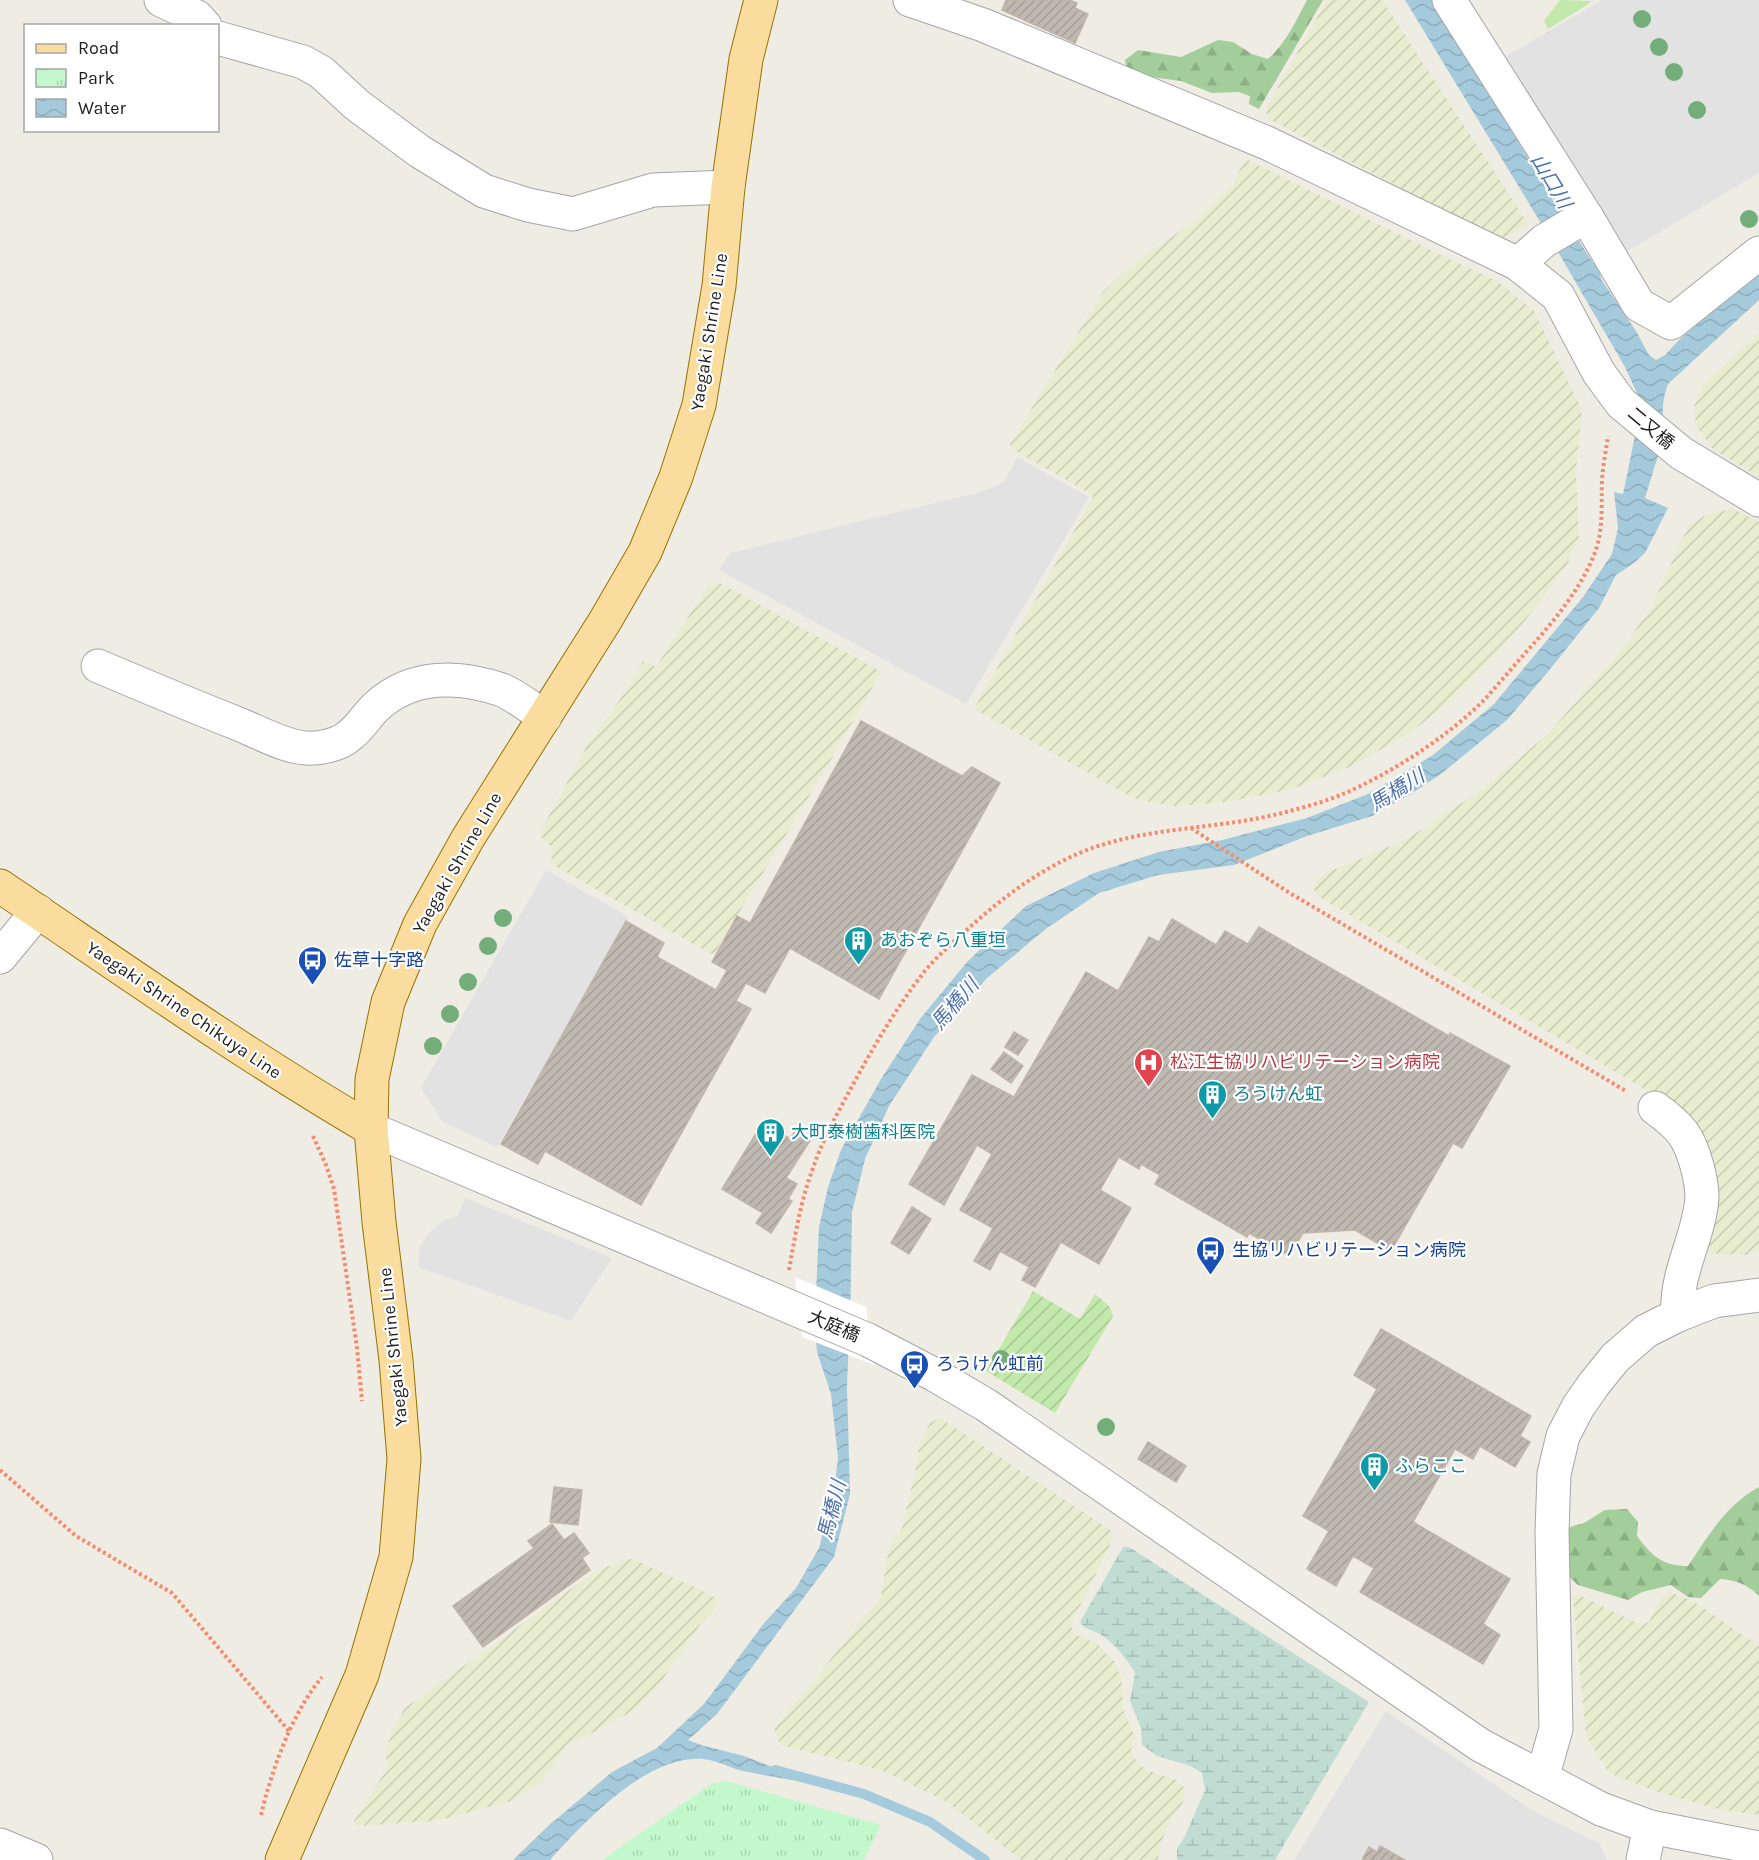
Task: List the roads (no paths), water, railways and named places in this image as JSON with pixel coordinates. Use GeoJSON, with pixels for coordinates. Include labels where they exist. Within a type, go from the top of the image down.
{"type":"FeatureCollection","features":[{"type":"Feature","properties":{"kind":"main road","name":"Yaegaki Shrine Line"},"geometry":{"type":"LineString","coordinates":[[282,1860],[362,1675],[396,1557],[404,1459],[396,1360],[370,1129],[372,1079],[388,1002],[420,924],[468,838],[605,621],[645,552],[676,477],[699,405],[719,286],[728,188],[746,59],[761,0]]}},
{"type":"Feature","properties":{"kind":"main road","name":"Yaegaki Shrine Chikuya Line"},"geometry":{"type":"LineString","coordinates":[[0,886],[299,1087],[370,1129]]}},
{"type":"Feature","properties":{"kind":"street"},"geometry":{"type":"LineString","coordinates":[[161,0],[197,16],[204,24]]}},
{"type":"Feature","properties":{"kind":"street","name":"二又橋"},"geometry":{"type":"LineString","coordinates":[[910,0],[986,13],[1267,142],[1518,264],[1558,296],[1599,373],[1617,398],[1681,453],[1759,500]]}},
{"type":"Feature","properties":{"kind":"street"},"geometry":{"type":"LineString","coordinates":[[1449,0],[1580,220],[1639,305],[1671,323],[1759,253]]}},
{"type":"Feature","properties":{"kind":"street"},"geometry":{"type":"LineString","coordinates":[[219,38],[303,62],[321,72],[357,105],[418,151],[484,190],[528,205],[573,214],[653,190],[728,188]]}},
{"type":"Feature","properties":{"kind":"street"},"geometry":{"type":"LineString","coordinates":[[1518,264],[1544,241],[1580,220]]}},
{"type":"Feature","properties":{"kind":"street"},"geometry":{"type":"LineString","coordinates":[[98,666],[274,739],[306,748],[337,743],[349,737],[376,706],[390,695],[407,686],[427,680],[477,684],[503,691],[545,717]]}},
{"type":"Feature","properties":{"kind":"street"},"geometry":{"type":"LineString","coordinates":[[0,957],[38,911]]}},
{"type":"Feature","properties":{"kind":"street"},"geometry":{"type":"LineString","coordinates":[[1655,1108],[1675,1122],[1682,1131],[1693,1152],[1701,1182],[1700,1211],[1680,1277],[1677,1315]]}},
{"type":"Feature","properties":{"kind":"street","name":"大庭橋"},"geometry":{"type":"LineString","coordinates":[[370,1129],[868,1340],[936,1375],[986,1405],[1480,1745],[1601,1809],[1650,1827],[1759,1848]]}},
{"type":"Feature","properties":{"kind":"street"},"geometry":{"type":"LineString","coordinates":[[1542,1778],[1556,1728],[1552,1532],[1554,1474],[1563,1436],[1594,1383],[1615,1358],[1646,1330],[1714,1301],[1759,1295]]}},
{"type":"Feature","properties":{"kind":"street"},"geometry":{"type":"LineString","coordinates":[[1643,1860],[1650,1827]]}},
{"type":"Feature","properties":{"kind":"street"},"geometry":{"type":"LineString","coordinates":[[0,1845],[36,1860]]}},
{"type":"Feature","properties":{"kind":"water"},"geometry":{"type":"Polygon","coordinates":[[[1405,0],[1434,0],[1566,222],[1547,233],[1405,0]]]}},
{"type":"Feature","properties":{"kind":"water"},"geometry":{"type":"Polygon","coordinates":[[[1574,233],[1593,263],[1599,263],[1601,279],[1636,331],[1649,355],[1656,360],[1665,355],[1759,269],[1759,300],[1668,384],[1663,410],[1665,436],[1641,417],[1636,391],[1625,367],[1554,245],[1574,233]]]}},
{"type":"Feature","properties":{"kind":"water","name":"馬橋川"},"geometry":{"type":"Polygon","coordinates":[[[1637,426],[1661,446],[1645,498],[1668,508],[1645,553],[1616,575],[1599,608],[1507,720],[1441,774],[1372,816],[1307,836],[1234,865],[1158,875],[1099,893],[1047,928],[987,978],[934,1037],[889,1106],[865,1159],[852,1212],[850,1330],[815,1315],[819,1227],[828,1187],[841,1150],[881,1079],[920,1019],[967,962],[1026,906],[1094,873],[1159,852],[1222,840],[1307,818],[1368,794],[1433,755],[1494,704],[1583,597],[1612,554],[1618,528],[1614,492],[1623,494],[1637,426]]]}},
{"type":"Feature","properties":{"kind":"water","name":"馬橋川"},"geometry":{"type":"Polygon","coordinates":[[[814,1320],[849,1336],[847,1387],[850,1494],[834,1557],[717,1714],[688,1740],[744,1756],[816,1784],[743,1771],[703,1759],[682,1760],[661,1767],[619,1793],[581,1827],[550,1860],[513,1860],[547,1827],[612,1772],[657,1748],[704,1704],[765,1622],[796,1588],[819,1548],[834,1491],[838,1458],[831,1394],[817,1352],[814,1320]]]}},
{"type":"Feature","properties":{"kind":"waterway"},"geometry":{"type":"LineString","coordinates":[[775,1770],[864,1794],[930,1822],[985,1860]]}},
{"type":"Feature","properties":{"kind":"place","name":"あおぞら八重垣"},"geometry":{"type":"Point","coordinates":[859,966]}},
{"type":"Feature","properties":{"kind":"place","name":"佐草十字路"},"geometry":{"type":"Point","coordinates":[313,986]}},
{"type":"Feature","properties":{"kind":"place","name":"松江生協リハビリテーション病院"},"geometry":{"type":"Point","coordinates":[1149,1088]}},
{"type":"Feature","properties":{"kind":"place","name":"ろうけん虹"},"geometry":{"type":"Point","coordinates":[1212,1120]}},
{"type":"Feature","properties":{"kind":"place","name":"大町泰樹歯科医院"},"geometry":{"type":"Point","coordinates":[770,1158]}},
{"type":"Feature","properties":{"kind":"place","name":"生協リハビリテーション病院"},"geometry":{"type":"Point","coordinates":[1211,1276]}},
{"type":"Feature","properties":{"kind":"place","name":"ろうけん虹前"},"geometry":{"type":"Point","coordinates":[915,1390]}},
{"type":"Feature","properties":{"kind":"place","name":"ふらここ"},"geometry":{"type":"Point","coordinates":[1374,1492]}},
{"type":"Feature","properties":{"kind":"water label","name":"山口川"},"geometry":{"type":"Point","coordinates":[1551,181]}}]}
